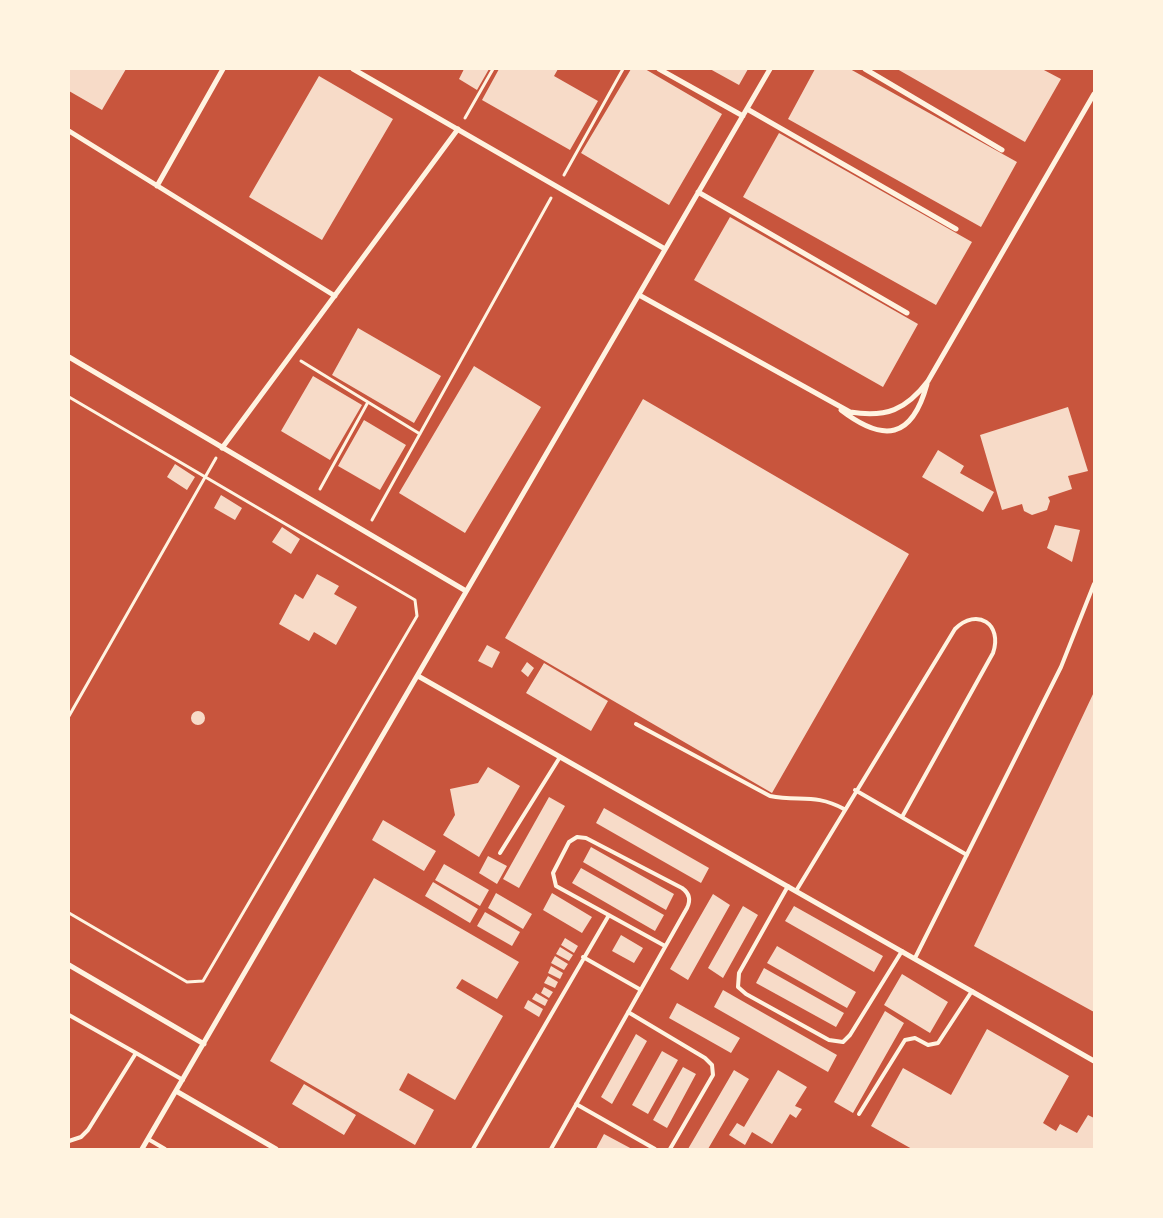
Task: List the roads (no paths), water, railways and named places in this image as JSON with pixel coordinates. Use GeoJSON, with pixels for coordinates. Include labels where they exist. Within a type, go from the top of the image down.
{"type":"FeatureCollection","features":[{"type":"Feature","properties":{"kind":"street"},"geometry":{"type":"LineString","coordinates":[[156,186],[223,69]]}},
{"type":"Feature","properties":{"kind":"street"},"geometry":{"type":"LineString","coordinates":[[353,69],[665,249]]}},
{"type":"Feature","properties":{"kind":"street"},"geometry":{"type":"LineString","coordinates":[[659,69],[743,116]]}},
{"type":"Feature","properties":{"kind":"street"},"geometry":{"type":"LineString","coordinates":[[142,1149],[770,69]]}},
{"type":"Feature","properties":{"kind":"street"},"geometry":{"type":"LineString","coordinates":[[865,69],[1002,150]]}},
{"type":"Feature","properties":{"kind":"street"},"geometry":{"type":"LineString","coordinates":[[639,295],[850,412],[868,415],[886,413],[902,406],[917,396],[928,381],[1094,94]]}},
{"type":"Feature","properties":{"kind":"street"},"geometry":{"type":"LineString","coordinates":[[747,109],[956,230]]}},
{"type":"Feature","properties":{"kind":"street"},"geometry":{"type":"LineString","coordinates":[[222,448],[458,129]]}},
{"type":"Feature","properties":{"kind":"street"},"geometry":{"type":"LineString","coordinates":[[69,131],[335,296]]}},
{"type":"Feature","properties":{"kind":"street"},"geometry":{"type":"LineString","coordinates":[[698,192],[907,313]]}},
{"type":"Feature","properties":{"kind":"street"},"geometry":{"type":"LineString","coordinates":[[69,357],[466,592]]}},
{"type":"Feature","properties":{"kind":"street"},"geometry":{"type":"LineString","coordinates":[[833,404],[858,424],[870,430],[897,429],[917,413],[928,381]]}},
{"type":"Feature","properties":{"kind":"street"},"geometry":{"type":"LineString","coordinates":[[418,676],[1094,1060]]}},
{"type":"Feature","properties":{"kind":"street"},"geometry":{"type":"LineString","coordinates":[[69,965],[204,1044]]}},
{"type":"Feature","properties":{"kind":"street"},"geometry":{"type":"LineString","coordinates":[[176,1091],[276,1149]]}},
{"type":"Feature","properties":{"kind":"lane"},"geometry":{"type":"LineString","coordinates":[[915,958],[1062,667],[1094,584]]}},
{"type":"Feature","properties":{"kind":"lane"},"geometry":{"type":"LineString","coordinates":[[796,891],[855,790],[955,629],[962,622],[972,618],[982,620],[990,625],[995,634],[994,648],[902,817]]}},
{"type":"Feature","properties":{"kind":"lane"},"geometry":{"type":"LineString","coordinates":[[636,724],[770,796],[790,799],[812,798],[824,800],[844,809]]}},
{"type":"Feature","properties":{"kind":"lane"},"geometry":{"type":"LineString","coordinates":[[500,853],[560,757]]}},
{"type":"Feature","properties":{"kind":"lane"},"geometry":{"type":"LineString","coordinates":[[855,790],[967,856]]}},
{"type":"Feature","properties":{"kind":"lane"},"geometry":{"type":"LineString","coordinates":[[551,1149],[576,1104],[628,1012],[640,990],[665,946],[689,903],[686,891],[586,838],[573,839],[553,873],[554,882],[560,889],[665,946]]}},
{"type":"Feature","properties":{"kind":"lane"},"geometry":{"type":"LineString","coordinates":[[788,886],[738,973],[738,987],[746,994],[829,1040],[843,1042],[850,1035],[902,951]]}},
{"type":"Feature","properties":{"kind":"lane"},"geometry":{"type":"LineString","coordinates":[[473,1149],[609,915]]}},
{"type":"Feature","properties":{"kind":"lane"},"geometry":{"type":"LineString","coordinates":[[583,957],[640,990]]}},
{"type":"Feature","properties":{"kind":"lane"},"geometry":{"type":"LineString","coordinates":[[859,1114],[904,1040],[915,1038],[928,1046],[938,1043],[972,991]]}},
{"type":"Feature","properties":{"kind":"lane"},"geometry":{"type":"LineString","coordinates":[[628,1012],[705,1058],[712,1065],[713,1075],[670,1149]]}},
{"type":"Feature","properties":{"kind":"lane"},"geometry":{"type":"LineString","coordinates":[[69,1015],[183,1080]]}},
{"type":"Feature","properties":{"kind":"lane"},"geometry":{"type":"LineString","coordinates":[[69,1141],[81,1137],[88,1130],[136,1053]]}},
{"type":"Feature","properties":{"kind":"lane"},"geometry":{"type":"LineString","coordinates":[[576,1104],[655,1149]]}},
{"type":"Feature","properties":{"kind":"lane"},"geometry":{"type":"LineString","coordinates":[[148,1139],[165,1149]]}}]}
